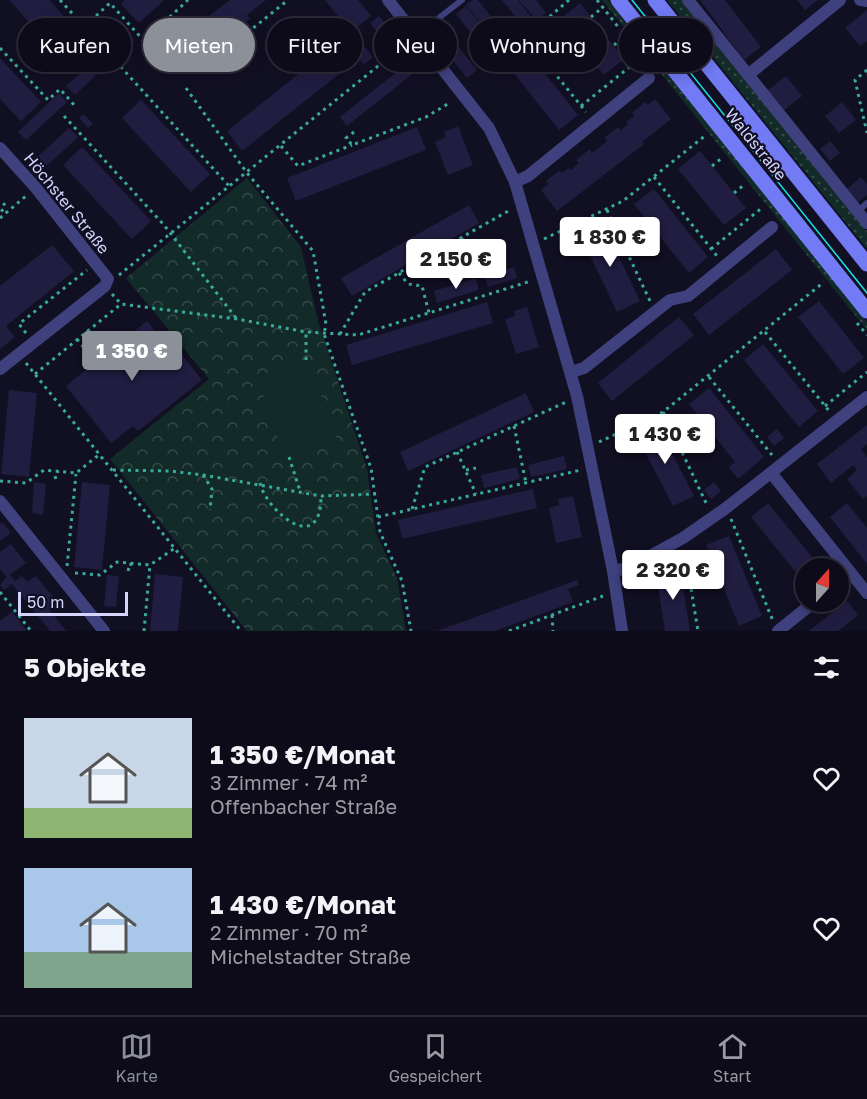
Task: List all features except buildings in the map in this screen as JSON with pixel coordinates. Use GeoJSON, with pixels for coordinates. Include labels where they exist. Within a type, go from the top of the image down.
{"type":"FeatureCollection","features":[{"type":"Feature","properties":{"kind":"main road","name":"Waldstraße"},"geometry":{"type":"LineString","coordinates":[[618,0],[867,311]]}},
{"type":"Feature","properties":{"kind":"main road","name":"Waldstraße"},"geometry":{"type":"LineString","coordinates":[[655,0],[867,264]]}},
{"type":"Feature","properties":{"kind":"street"},"geometry":{"type":"LineString","coordinates":[[388,0],[403,18]]}},
{"type":"Feature","properties":{"kind":"street"},"geometry":{"type":"LineString","coordinates":[[688,0],[748,75],[862,207],[867,223]]}},
{"type":"Feature","properties":{"kind":"street"},"geometry":{"type":"LineString","coordinates":[[748,75],[840,0]]}},
{"type":"Feature","properties":{"kind":"street"},"geometry":{"type":"LineString","coordinates":[[860,0],[867,1]]}},
{"type":"Feature","properties":{"kind":"street"},"geometry":{"type":"LineString","coordinates":[[445,72],[489,128],[514,182],[534,244],[577,396],[617,591],[622,631]]}},
{"type":"Feature","properties":{"kind":"street"},"geometry":{"type":"LineString","coordinates":[[514,182],[528,176],[650,78]]}},
{"type":"Feature","properties":{"kind":"street","name":"Höchster Straße"},"geometry":{"type":"LineString","coordinates":[[0,148],[36,188],[110,281]]}},
{"type":"Feature","properties":{"kind":"street"},"geometry":{"type":"LineString","coordinates":[[571,372],[584,368],[656,309],[670,300],[688,296],[772,227]]}},
{"type":"Feature","properties":{"kind":"street"},"geometry":{"type":"LineString","coordinates":[[0,369],[110,281]]}},
{"type":"Feature","properties":{"kind":"street"},"geometry":{"type":"LineString","coordinates":[[613,572],[628,568],[713,518],[867,397]]}},
{"type":"Feature","properties":{"kind":"street"},"geometry":{"type":"LineString","coordinates":[[777,470],[867,593]]}},
{"type":"Feature","properties":{"kind":"street"},"geometry":{"type":"LineString","coordinates":[[0,501],[104,631]]}},
{"type":"Feature","properties":{"kind":"street"},"geometry":{"type":"LineString","coordinates":[[776,628],[799,612]]}},
{"type":"Feature","properties":{"kind":"lane"},"geometry":{"type":"LineString","coordinates":[[439,18],[462,0]]}},
{"type":"Feature","properties":{"kind":"path"},"geometry":{"type":"LineString","coordinates":[[60,0],[77,18]]}},
{"type":"Feature","properties":{"kind":"path"},"geometry":{"type":"LineString","coordinates":[[168,18],[188,0]]}},
{"type":"Feature","properties":{"kind":"path"},"geometry":{"type":"LineString","coordinates":[[255,27],[288,0]]}},
{"type":"Feature","properties":{"kind":"path"},"geometry":{"type":"LineString","coordinates":[[568,0],[542,24],[536,50],[594,123]]}},
{"type":"Feature","properties":{"kind":"path"},"geometry":{"type":"LineString","coordinates":[[591,17],[603,8],[597,0]]}},
{"type":"Feature","properties":{"kind":"path"},"geometry":{"type":"LineString","coordinates":[[94,18],[110,3],[123,18]]}},
{"type":"Feature","properties":{"kind":"path"},"geometry":{"type":"LineString","coordinates":[[131,26],[143,40]]}},
{"type":"Feature","properties":{"kind":"path"},"geometry":{"type":"LineString","coordinates":[[614,45],[619,41]]}},
{"type":"Feature","properties":{"kind":"path"},"geometry":{"type":"LineString","coordinates":[[0,48],[48,100],[60,89],[75,106]]}},
{"type":"Feature","properties":{"kind":"path"},"geometry":{"type":"LineString","coordinates":[[120,304],[110,281],[248,173],[374,70]]}},
{"type":"Feature","properties":{"kind":"path"},"geometry":{"type":"LineString","coordinates":[[867,70],[855,80],[867,133]]}},
{"type":"Feature","properties":{"kind":"path"},"geometry":{"type":"LineString","coordinates":[[126,72],[230,187]]}},
{"type":"Feature","properties":{"kind":"path"},"geometry":{"type":"LineString","coordinates":[[581,106],[623,72]]}},
{"type":"Feature","properties":{"kind":"path"},"geometry":{"type":"LineString","coordinates":[[186,88],[248,173],[313,251],[326,324],[324,334],[371,468],[380,532],[402,580],[411,631]]}},
{"type":"Feature","properties":{"kind":"path"},"geometry":{"type":"LineString","coordinates":[[281,146],[298,166],[426,117],[463,95]]}},
{"type":"Feature","properties":{"kind":"path"},"geometry":{"type":"LineString","coordinates":[[64,116],[170,234],[237,319]]}},
{"type":"Feature","properties":{"kind":"path"},"geometry":{"type":"LineString","coordinates":[[352,145],[346,138],[354,132]]}},
{"type":"Feature","properties":{"kind":"path"},"geometry":{"type":"LineString","coordinates":[[534,244],[607,210],[654,177],[706,135]]}},
{"type":"Feature","properties":{"kind":"path"},"geometry":{"type":"LineString","coordinates":[[712,166],[723,157]]}},
{"type":"Feature","properties":{"kind":"path"},"geometry":{"type":"LineString","coordinates":[[654,177],[725,266]]}},
{"type":"Feature","properties":{"kind":"path"},"geometry":{"type":"LineString","coordinates":[[734,193],[745,184]]}},
{"type":"Feature","properties":{"kind":"path"},"geometry":{"type":"LineString","coordinates":[[0,218],[36,188]]}},
{"type":"Feature","properties":{"kind":"path"},"geometry":{"type":"LineString","coordinates":[[5,203],[1,209],[5,214]]}},
{"type":"Feature","properties":{"kind":"path"},"geometry":{"type":"LineString","coordinates":[[340,334],[365,292],[521,204]]}},
{"type":"Feature","properties":{"kind":"path"},"geometry":{"type":"LineString","coordinates":[[711,249],[763,207]]}},
{"type":"Feature","properties":{"kind":"path"},"geometry":{"type":"LineString","coordinates":[[607,210],[656,309]]}},
{"type":"Feature","properties":{"kind":"path"},"geometry":{"type":"LineString","coordinates":[[462,238],[470,272]]}},
{"type":"Feature","properties":{"kind":"path"},"geometry":{"type":"LineString","coordinates":[[33,343],[19,324],[95,264]]}},
{"type":"Feature","properties":{"kind":"path"},"geometry":{"type":"LineString","coordinates":[[399,273],[408,284],[422,286],[429,313]]}},
{"type":"Feature","properties":{"kind":"path"},"geometry":{"type":"LineString","coordinates":[[35,374],[120,304],[237,319],[306,332],[358,335],[544,277]]}},
{"type":"Feature","properties":{"kind":"path"},"geometry":{"type":"LineString","coordinates":[[587,445],[604,440],[663,412],[710,377],[824,282]]}},
{"type":"Feature","properties":{"kind":"path"},"geometry":{"type":"LineString","coordinates":[[87,330],[92,336],[86,340],[98,354],[92,358]]}},
{"type":"Feature","properties":{"kind":"path"},"geometry":{"type":"LineString","coordinates":[[306,332],[306,360]]}},
{"type":"Feature","properties":{"kind":"path"},"geometry":{"type":"LineString","coordinates":[[765,332],[837,421]]}},
{"type":"Feature","properties":{"kind":"path"},"geometry":{"type":"LineString","coordinates":[[77,339],[95,362]]}},
{"type":"Feature","properties":{"kind":"path"},"geometry":{"type":"LineString","coordinates":[[19,354],[241,631]]}},
{"type":"Feature","properties":{"kind":"path"},"geometry":{"type":"LineString","coordinates":[[825,406],[867,372]]}},
{"type":"Feature","properties":{"kind":"path"},"geometry":{"type":"LineString","coordinates":[[710,377],[777,470]]}},
{"type":"Feature","properties":{"kind":"path"},"geometry":{"type":"LineString","coordinates":[[412,509],[425,467],[577,396]]}},
{"type":"Feature","properties":{"kind":"path"},"geometry":{"type":"LineString","coordinates":[[663,412],[713,518]]}},
{"type":"Feature","properties":{"kind":"path"},"geometry":{"type":"LineString","coordinates":[[514,426],[526,483]]}},
{"type":"Feature","properties":{"kind":"path"},"geometry":{"type":"LineString","coordinates":[[457,452],[476,494]]}},
{"type":"Feature","properties":{"kind":"path"},"geometry":{"type":"LineString","coordinates":[[0,481],[26,483],[44,470],[76,473],[100,454]]}},
{"type":"Feature","properties":{"kind":"path"},"geometry":{"type":"LineString","coordinates":[[289,458],[300,491]]}},
{"type":"Feature","properties":{"kind":"path"},"geometry":{"type":"LineString","coordinates":[[378,517],[592,467]]}},
{"type":"Feature","properties":{"kind":"path"},"geometry":{"type":"LineString","coordinates":[[466,470],[476,468]]}},
{"type":"Feature","properties":{"kind":"path"},"geometry":{"type":"LineString","coordinates":[[113,470],[170,471],[203,475],[260,483],[321,496],[376,494]]}},
{"type":"Feature","properties":{"kind":"path"},"geometry":{"type":"LineString","coordinates":[[54,477],[57,477],[58,471]]}},
{"type":"Feature","properties":{"kind":"path"},"geometry":{"type":"LineString","coordinates":[[76,473],[67,572],[100,575],[117,562],[150,565],[176,548]]}},
{"type":"Feature","properties":{"kind":"path"},"geometry":{"type":"LineString","coordinates":[[203,475],[212,489],[210,510]]}},
{"type":"Feature","properties":{"kind":"path"},"geometry":{"type":"LineString","coordinates":[[260,483],[262,493],[291,523],[303,528],[313,525],[320,517],[321,496]]}},
{"type":"Feature","properties":{"kind":"path"},"geometry":{"type":"LineString","coordinates":[[726,508],[776,628]]}},
{"type":"Feature","properties":{"kind":"path"},"geometry":{"type":"LineString","coordinates":[[682,538],[698,631]]}},
{"type":"Feature","properties":{"kind":"path"},"geometry":{"type":"LineString","coordinates":[[127,569],[130,570],[131,563]]}},
{"type":"Feature","properties":{"kind":"path"},"geometry":{"type":"LineString","coordinates":[[144,631],[150,565]]}},
{"type":"Feature","properties":{"kind":"path"},"geometry":{"type":"LineString","coordinates":[[509,631],[617,591]]}},
{"type":"Feature","properties":{"kind":"path"},"geometry":{"type":"LineString","coordinates":[[0,592],[31,631]]}},
{"type":"Feature","properties":{"kind":"path"},"geometry":{"type":"LineString","coordinates":[[552,615],[553,631]]}},
{"type":"Feature","properties":{"kind":"green space"},"geometry":{"type":"Polygon","coordinates":[[[602,0],[608,0],[622,18],[619,18],[619,21],[602,0]]]}},
{"type":"Feature","properties":{"kind":"green space"},"geometry":{"type":"Polygon","coordinates":[[[667,0],[682,0],[696,18],[681,18],[667,0]]]}},
{"type":"Feature","properties":{"kind":"green space"},"geometry":{"type":"Polygon","coordinates":[[[713,39],[867,231],[867,249],[713,57],[713,39]]]}},
{"type":"Feature","properties":{"kind":"green space"},"geometry":{"type":"Polygon","coordinates":[[[660,72],[666,72],[867,322],[867,330],[660,72]]]}},
{"type":"Feature","properties":{"kind":"green space"},"geometry":{"type":"Polygon","coordinates":[[[247,178],[301,247],[318,321],[367,469],[376,533],[397,578],[406,631],[247,631],[110,459],[209,379],[126,278],[247,178]]]}},
{"type":"Feature","properties":{"kind":"green space"},"geometry":{"type":"Polygon","coordinates":[[[309,359],[337,441],[285,459],[257,376],[309,359]]]}},
{"type":"Feature","properties":{"kind":"tram line"},"geometry":{"type":"LineString","coordinates":[[632,0],[867,293]]}}]}
